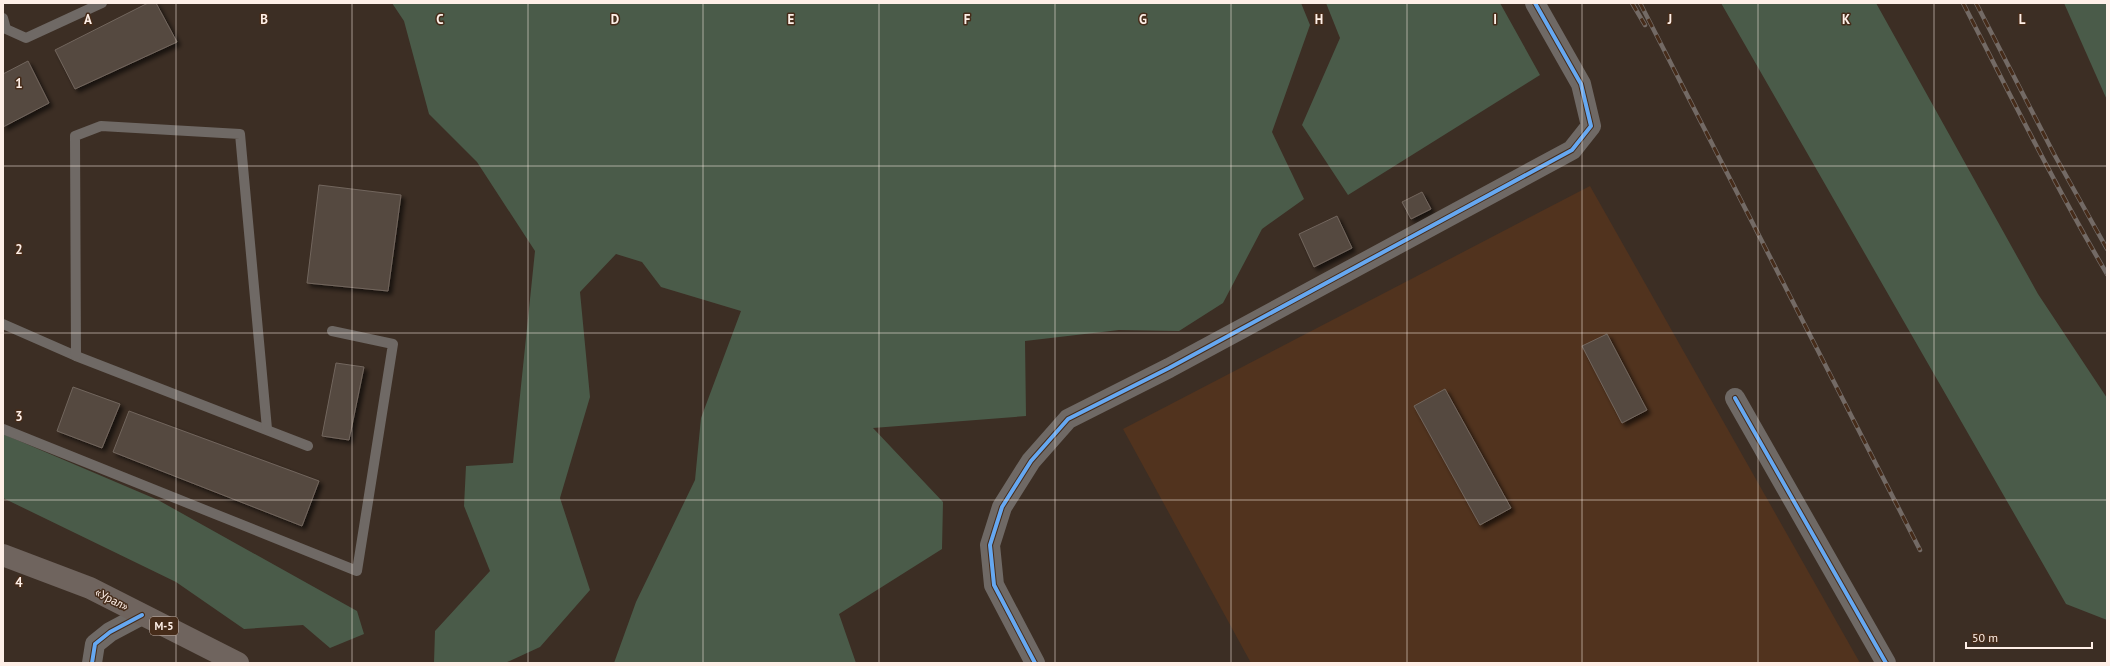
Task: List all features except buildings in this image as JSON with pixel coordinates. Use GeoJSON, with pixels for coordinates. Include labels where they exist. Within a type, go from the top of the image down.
{"type":"FeatureCollection","features":[{"type":"Feature","properties":{"kind":"highway","name":"«Урал»"},"geometry":{"type":"LineString","coordinates":[[3,555],[90,588],[238,663]]}},
{"type":"Feature","properties":{"kind":"street"},"geometry":{"type":"LineString","coordinates":[[1035,663],[994,585],[990,545],[1002,507],[1031,461],[1068,419],[1169,368],[1572,150],[1591,126],[1581,84],[1536,3]]}},
{"type":"Feature","properties":{"kind":"street"},"geometry":{"type":"LineString","coordinates":[[1735,398],[1886,663]]}},
{"type":"Feature","properties":{"kind":"street"},"geometry":{"type":"LineString","coordinates":[[92,663],[95,644],[110,632],[142,615]]}},
{"type":"Feature","properties":{"kind":"lane"},"geometry":{"type":"LineString","coordinates":[[3,18],[6,29],[26,38],[102,3]]}},
{"type":"Feature","properties":{"kind":"lane"},"geometry":{"type":"LineString","coordinates":[[76,356],[75,136],[101,126],[240,134],[267,429]]}},
{"type":"Feature","properties":{"kind":"lane"},"geometry":{"type":"LineString","coordinates":[[3,324],[76,356],[308,446]]}},
{"type":"Feature","properties":{"kind":"lane"},"geometry":{"type":"LineString","coordinates":[[3,429],[357,571],[393,344],[332,331]]}},
{"type":"Feature","properties":{"kind":"shaded area"},"geometry":{"type":"Polygon","coordinates":[[[1590,186],[1860,663],[1251,663],[1123,429],[1590,186]]]}},
{"type":"Feature","properties":{"kind":"green space"},"geometry":{"type":"Polygon","coordinates":[[[392,3],[1301,3],[1310,25],[1272,132],[1304,199],[1262,229],[1223,303],[1179,331],[1119,330],[1025,341],[1026,416],[873,428],[943,502],[942,549],[839,614],[856,663],[614,663],[636,602],[695,480],[701,418],[741,311],[661,287],[642,262],[616,254],[580,292],[590,397],[560,498],[590,590],[540,647],[505,663],[434,663],[435,631],[490,571],[464,506],[466,466],[513,463],[535,251],[477,162],[429,114],[404,21],[392,3]]]}},
{"type":"Feature","properties":{"kind":"green space"},"geometry":{"type":"Polygon","coordinates":[[[1326,3],[1500,3],[1540,75],[1348,195],[1302,125],[1340,38],[1326,3]]]}},
{"type":"Feature","properties":{"kind":"green space"},"geometry":{"type":"Polygon","coordinates":[[[1721,3],[1876,3],[2038,294],[2107,398],[2107,620],[2066,604],[1721,3]]]}},
{"type":"Feature","properties":{"kind":"green space"},"geometry":{"type":"Polygon","coordinates":[[[2064,3],[2107,3],[2107,100],[2064,3]]]}},
{"type":"Feature","properties":{"kind":"green space"},"geometry":{"type":"Polygon","coordinates":[[[3,434],[158,500],[357,611],[364,634],[330,648],[303,625],[244,629],[176,582],[3,498],[3,434]]]}},
{"type":"Feature","properties":{"kind":"railway"},"geometry":{"type":"LineString","coordinates":[[1632,3],[1645,25]]}},
{"type":"Feature","properties":{"kind":"railway"},"geometry":{"type":"LineString","coordinates":[[1640,3],[1920,550]]}},
{"type":"Feature","properties":{"kind":"railway"},"geometry":{"type":"LineString","coordinates":[[1963,3],[2051,174],[2107,274]]}},
{"type":"Feature","properties":{"kind":"railway"},"geometry":{"type":"LineString","coordinates":[[1976,3],[2054,154],[2107,249]]}},
{"type":"Feature","properties":{"kind":"cycle path"},"geometry":{"type":"LineString","coordinates":[[1035,663],[994,585],[990,545],[1002,507],[1031,461],[1068,419],[1169,368],[1572,150],[1591,126],[1581,84],[1535,3]]}},
{"type":"Feature","properties":{"kind":"cycle path"},"geometry":{"type":"LineString","coordinates":[[1735,398],[1886,663]]}},
{"type":"Feature","properties":{"kind":"cycle path"},"geometry":{"type":"LineString","coordinates":[[92,663],[95,644],[110,632],[142,615]]}}]}
